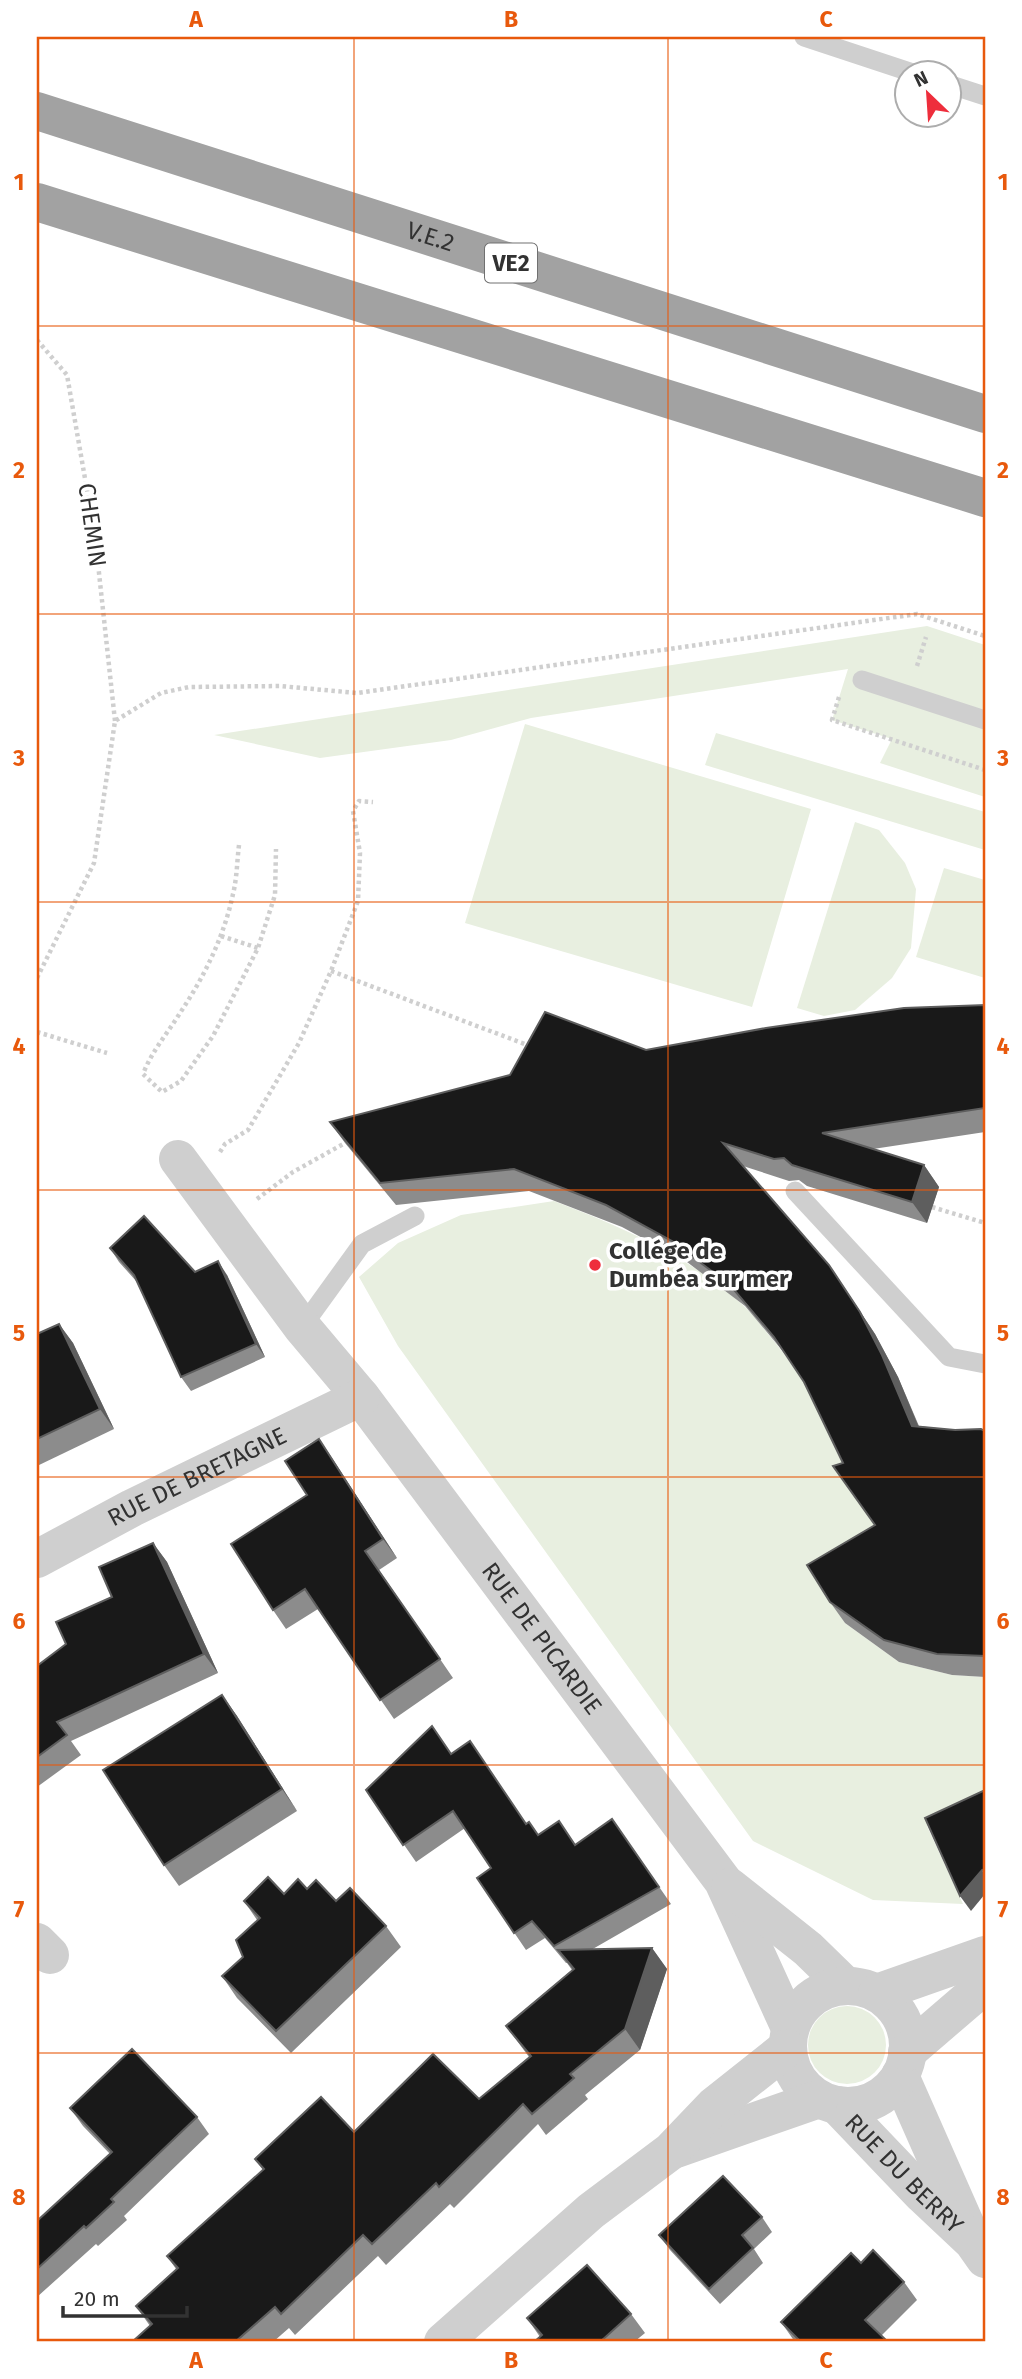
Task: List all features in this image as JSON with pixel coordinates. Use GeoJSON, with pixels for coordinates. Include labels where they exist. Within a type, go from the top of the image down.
{"type":"FeatureCollection","features":[{"type":"Feature","properties":{"kind":"highway","name":"V.E.2"},"geometry":{"type":"LineString","coordinates":[[37,111],[985,414]]}},
{"type":"Feature","properties":{"kind":"highway"},"geometry":{"type":"LineString","coordinates":[[37,202],[985,498]]}},
{"type":"Feature","properties":{"kind":"street","name":"RUE DE PICARDIE"},"geometry":{"type":"LineString","coordinates":[[178,1158],[302,1327],[361,1397],[723,1881],[788,2038]]}},
{"type":"Feature","properties":{"kind":"street","name":"RUE DE BRETAGNE"},"geometry":{"type":"LineString","coordinates":[[37,1559],[132,1508],[361,1397]]}},
{"type":"Feature","properties":{"kind":"street","name":"RUE DE PICARDIE"},"geometry":{"type":"LineString","coordinates":[[723,1881],[862,1989]]}},
{"type":"Feature","properties":{"kind":"street"},"geometry":{"type":"LineString","coordinates":[[828,2102],[802,2086],[792,2068],[788,2038],[796,2014],[818,1994],[862,1989],[985,1955]]}},
{"type":"Feature","properties":{"kind":"street"},"geometry":{"type":"LineString","coordinates":[[671,2151],[828,2102],[856,2105],[873,2100],[888,2090],[904,2064],[985,1985]]}},
{"type":"Feature","properties":{"kind":"street"},"geometry":{"type":"LineString","coordinates":[[862,1989],[891,2004],[901,2018],[907,2034],[904,2064]]}},
{"type":"Feature","properties":{"kind":"street"},"geometry":{"type":"LineString","coordinates":[[443,2342],[591,2210],[671,2151],[714,2106],[788,2038]]}},
{"type":"Feature","properties":{"kind":"street","name":"RUE DU BERRY"},"geometry":{"type":"LineString","coordinates":[[904,2064],[979,2251]]}},
{"type":"Feature","properties":{"kind":"street","name":"RUE DU BERRY"},"geometry":{"type":"LineString","coordinates":[[828,2102],[979,2251]]}},
{"type":"Feature","properties":{"kind":"lane"},"geometry":{"type":"LineString","coordinates":[[804,37],[892,66]]}},
{"type":"Feature","properties":{"kind":"lane"},"geometry":{"type":"LineString","coordinates":[[962,89],[985,96]]}},
{"type":"Feature","properties":{"kind":"lane"},"geometry":{"type":"LineString","coordinates":[[862,680],[985,720]]}},
{"type":"Feature","properties":{"kind":"lane"},"geometry":{"type":"LineString","coordinates":[[795,1191],[949,1357],[985,1364]]}},
{"type":"Feature","properties":{"kind":"lane"},"geometry":{"type":"LineString","coordinates":[[302,1327],[362,1244],[415,1216]]}},
{"type":"Feature","properties":{"kind":"path","name":"CHEMIN"},"geometry":{"type":"LineString","coordinates":[[37,340],[67,375],[96,536],[115,722],[94,863],[37,978]]}},
{"type":"Feature","properties":{"kind":"path"},"geometry":{"type":"LineString","coordinates":[[115,722],[161,693],[190,688],[280,686],[357,693],[917,614],[985,636]]}},
{"type":"Feature","properties":{"kind":"path"},"geometry":{"type":"LineString","coordinates":[[219,1154],[225,1144],[248,1130],[299,1043],[331,971],[358,901],[360,853],[353,811],[359,801],[373,802]]}},
{"type":"Feature","properties":{"kind":"path"},"geometry":{"type":"LineString","coordinates":[[239,845],[233,894],[221,936],[196,986],[180,1014],[150,1055],[143,1073],[162,1092],[181,1082],[213,1036],[258,948],[275,895],[276,849]]}},
{"type":"Feature","properties":{"kind":"path"},"geometry":{"type":"LineString","coordinates":[[221,936],[258,948]]}},
{"type":"Feature","properties":{"kind":"path"},"geometry":{"type":"LineString","coordinates":[[331,971],[537,1049]]}},
{"type":"Feature","properties":{"kind":"path"},"geometry":{"type":"LineString","coordinates":[[37,1032],[107,1053]]}},
{"type":"Feature","properties":{"kind":"path"},"geometry":{"type":"LineString","coordinates":[[247,1206],[293,1172],[345,1143]]}},
{"type":"Feature","properties":{"kind":"path"},"geometry":{"type":"LineString","coordinates":[[932,1207],[985,1223]]}},
{"type":"Feature","properties":{"kind":"green space"},"geometry":{"type":"Polygon","coordinates":[[[927,626],[985,645],[985,797],[880,763],[892,739],[832,720],[848,669],[531,718],[451,740],[320,758],[214,735],[927,626]]]}},
{"type":"Feature","properties":{"kind":"green space"},"geometry":{"type":"Polygon","coordinates":[[[525,724],[811,809],[752,1007],[465,923],[525,724]]]}},
{"type":"Feature","properties":{"kind":"green space"},"geometry":{"type":"Polygon","coordinates":[[[716,733],[985,812],[985,850],[705,765],[716,733]]]}},
{"type":"Feature","properties":{"kind":"green space"},"geometry":{"type":"Polygon","coordinates":[[[855,822],[879,830],[905,863],[916,889],[911,948],[892,978],[855,1010],[824,1016],[797,1008],[855,822]]]}},
{"type":"Feature","properties":{"kind":"green space"},"geometry":{"type":"Polygon","coordinates":[[[944,868],[985,880],[985,978],[916,957],[944,868]]]}},
{"type":"Feature","properties":{"kind":"green space"},"geometry":{"type":"Polygon","coordinates":[[[554,1201],[630,1232],[678,1258],[723,1288],[751,1312],[805,1383],[850,1463],[890,1546],[822,1586],[845,1623],[899,1662],[952,1675],[985,1677],[985,1799],[927,1826],[963,1904],[873,1900],[753,1841],[398,1346],[359,1277],[398,1243],[461,1215],[554,1201]]]}},
{"type":"Feature","properties":{"kind":"green space"},"geometry":{"type":"Polygon","coordinates":[[[847,2006],[862,2009],[875,2017],[883,2030],[886,2045],[883,2060],[875,2073],[862,2081],[847,2084],[832,2081],[819,2073],[811,2060],[808,2045],[811,2030],[819,2017],[832,2009],[847,2006]]]}},
{"type":"Feature","properties":{"kind":"building","name":"Collége de Dumbéa sur mer"},"geometry":{"type":"Polygon","coordinates":[[[985,1005],[985,1108],[822,1133],[924,1165],[912,1202],[792,1165],[784,1158],[774,1159],[723,1143],[829,1265],[860,1312],[882,1355],[912,1426],[985,1431],[985,1656],[937,1654],[884,1640],[830,1602],[807,1565],[875,1525],[833,1466],[843,1463],[804,1382],[774,1337],[730,1285],[672,1241],[606,1205],[514,1169],[380,1183],[330,1122],[510,1075],[545,1012],[646,1050],[766,1028],[904,1008],[985,1005]]]}},
{"type":"Feature","properties":{"kind":"building"},"geometry":{"type":"Polygon","coordinates":[[[144,1216],[195,1272],[218,1261],[256,1344],[181,1377],[134,1275],[110,1248],[144,1216]]]}},
{"type":"Feature","properties":{"kind":"building"},"geometry":{"type":"Polygon","coordinates":[[[59,1324],[100,1409],[37,1439],[37,1334],[59,1324]]]}},
{"type":"Feature","properties":{"kind":"building"},"geometry":{"type":"Polygon","coordinates":[[[319,1439],[383,1539],[365,1551],[440,1659],[380,1700],[305,1589],[273,1610],[231,1544],[307,1495],[285,1461],[319,1439]]]}},
{"type":"Feature","properties":{"kind":"building"},"geometry":{"type":"Polygon","coordinates":[[[153,1543],[204,1654],[57,1722],[67,1735],[37,1757],[37,1666],[66,1644],[56,1622],[112,1597],[99,1567],[153,1543]]]}},
{"type":"Feature","properties":{"kind":"building"},"geometry":{"type":"Polygon","coordinates":[[[222,1695],[282,1789],[164,1865],[103,1770],[222,1695]]]}},
{"type":"Feature","properties":{"kind":"building"},"geometry":{"type":"Polygon","coordinates":[[[432,1726],[451,1754],[470,1741],[526,1824],[529,1822],[538,1835],[559,1821],[575,1845],[612,1819],[659,1887],[554,1946],[532,1921],[514,1933],[477,1878],[491,1868],[453,1811],[403,1845],[366,1790],[432,1726]]]}},
{"type":"Feature","properties":{"kind":"building"},"geometry":{"type":"Polygon","coordinates":[[[985,1790],[985,1869],[960,1896],[925,1818],[985,1790]]]}},
{"type":"Feature","properties":{"kind":"building"},"geometry":{"type":"Polygon","coordinates":[[[268,1877],[284,1894],[298,1879],[307,1889],[316,1880],[336,1901],[350,1888],[386,1926],[276,2031],[222,1976],[243,1957],[236,1940],[260,1918],[244,1901],[268,1877]]]}},
{"type":"Feature","properties":{"kind":"building"},"geometry":{"type":"Polygon","coordinates":[[[652,1948],[625,2029],[570,2074],[574,2078],[532,2114],[523,2104],[439,2187],[436,2183],[372,2244],[363,2235],[281,2314],[275,2307],[235,2342],[132,2342],[152,2324],[136,2306],[178,2268],[167,2256],[264,2169],[255,2159],[321,2097],[354,2132],[433,2054],[479,2099],[531,2056],[506,2026],[574,1969],[558,1950],[652,1948]]]}},
{"type":"Feature","properties":{"kind":"building"},"geometry":{"type":"Polygon","coordinates":[[[132,2049],[197,2117],[111,2199],[114,2202],[37,2269],[37,2221],[112,2152],[70,2108],[132,2049]]]}},
{"type":"Feature","properties":{"kind":"building"},"geometry":{"type":"Polygon","coordinates":[[[723,2176],[762,2217],[742,2235],[753,2248],[709,2289],[659,2235],[723,2176]]]}},
{"type":"Feature","properties":{"kind":"building"},"geometry":{"type":"Polygon","coordinates":[[[873,2250],[904,2282],[865,2320],[888,2342],[801,2342],[781,2322],[851,2253],[861,2263],[873,2250]]]}},
{"type":"Feature","properties":{"kind":"building"},"geometry":{"type":"Polygon","coordinates":[[[587,2265],[631,2314],[600,2342],[534,2342],[542,2335],[527,2318],[587,2265]]]}},
{"type":"Feature","properties":{"kind":"place","name":"Collége de Dumbéa sur mer"},"geometry":{"type":"Point","coordinates":[595,1265]}}]}
